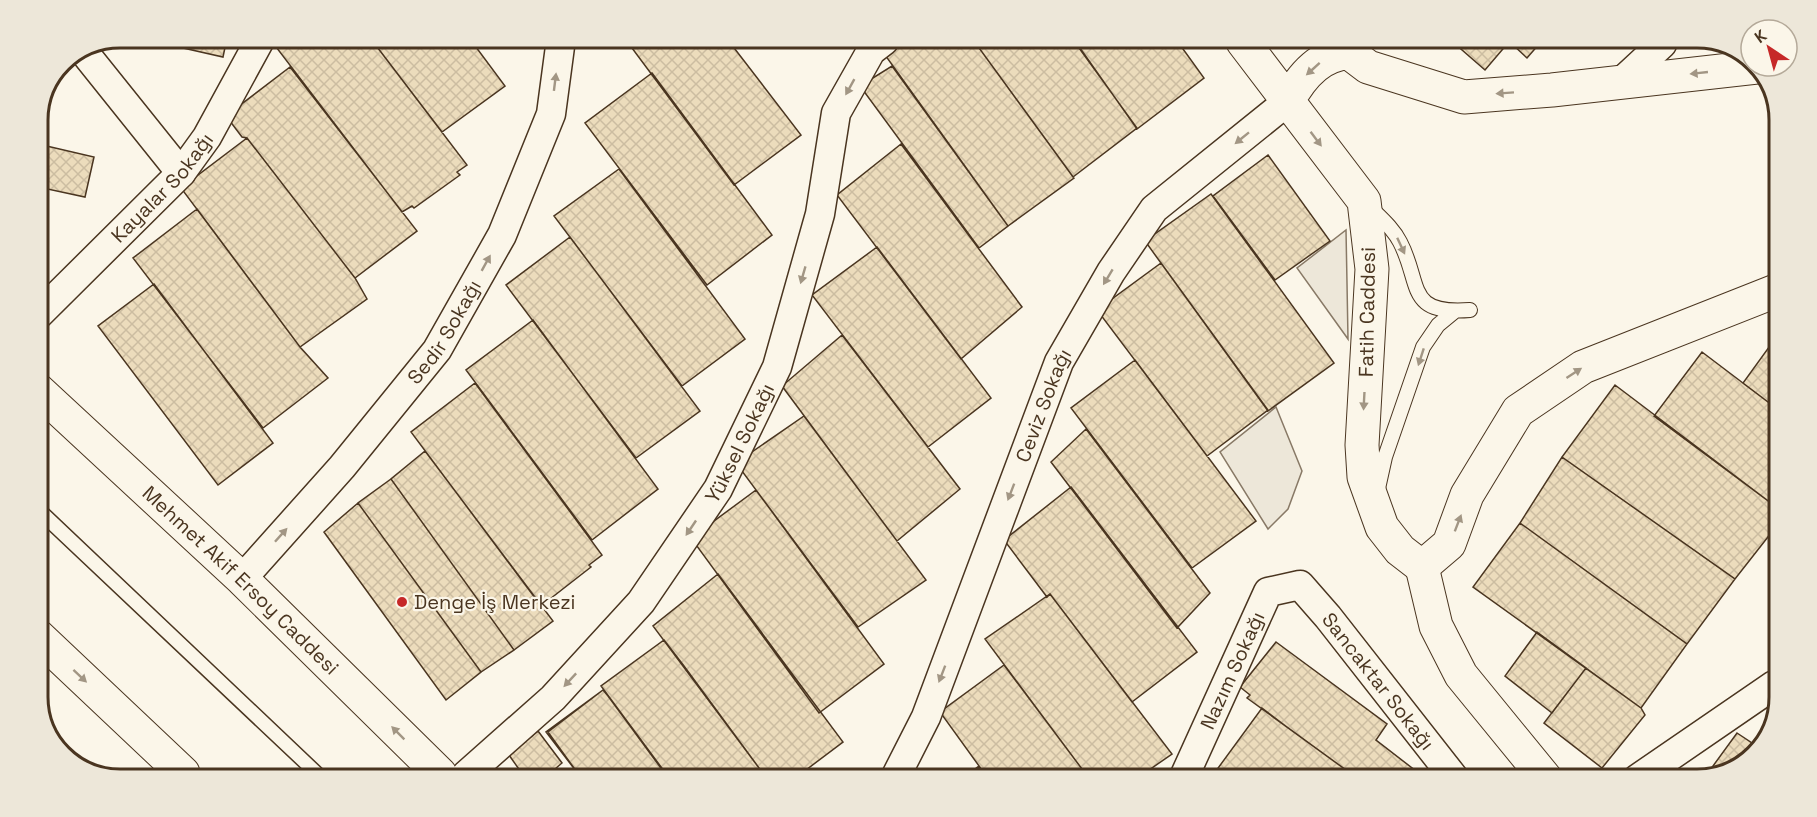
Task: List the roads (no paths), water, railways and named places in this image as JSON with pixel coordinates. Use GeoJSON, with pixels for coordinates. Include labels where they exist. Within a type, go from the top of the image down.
{"type":"FeatureCollection","features":[{"type":"Feature","properties":{"kind":"main road"},"geometry":{"type":"LineString","coordinates":[[1248,48],[1364,201]]}},
{"type":"Feature","properties":{"kind":"main road"},"geometry":{"type":"LineString","coordinates":[[1288,101],[1297,83],[1318,63],[1342,48],[1368,67],[1464,97],[1739,69]]}},
{"type":"Feature","properties":{"kind":"main road","name":"Fatih Caddesi"},"geometry":{"type":"LineString","coordinates":[[1364,201],[1372,269],[1362,445],[1364,477],[1382,527],[1400,550],[1422,567]]}},
{"type":"Feature","properties":{"kind":"main road"},"geometry":{"type":"LineString","coordinates":[[1538,769],[1461,675],[1436,626],[1422,567],[1449,544],[1467,495],[1518,411],[1583,367],[1769,294]]}},
{"type":"Feature","properties":{"kind":"main road","name":"Mehmet Akif Ersoy Caddesi"},"geometry":{"type":"LineString","coordinates":[[48,399],[242,579],[435,769]]}},
{"type":"Feature","properties":{"kind":"main road"},"geometry":{"type":"LineString","coordinates":[[48,423],[104,451]]}},
{"type":"Feature","properties":{"kind":"main road"},"geometry":{"type":"LineString","coordinates":[[48,645],[179,769]]}},
{"type":"Feature","properties":{"kind":"street","name":"Kayalar Sokağı"},"geometry":{"type":"LineString","coordinates":[[48,305],[181,173],[207,137],[256,48]]}},
{"type":"Feature","properties":{"kind":"street","name":"Sedir Sokağı"},"geometry":{"type":"LineString","coordinates":[[242,579],[342,467],[437,350],[502,235],[551,114],[560,48]]}},
{"type":"Feature","properties":{"kind":"street","name":"Yüksel Sokağı"},"geometry":{"type":"LineString","coordinates":[[473,769],[553,699],[641,602],[718,489],[777,367],[820,214],[836,113],[875,48]]}},
{"type":"Feature","properties":{"kind":"street"},"geometry":{"type":"LineString","coordinates":[[1621,82],[1658,48]]}},
{"type":"Feature","properties":{"kind":"street"},"geometry":{"type":"LineString","coordinates":[[87,56],[181,173]]}},
{"type":"Feature","properties":{"kind":"street","name":"Ceviz Sokağı"},"geometry":{"type":"LineString","coordinates":[[900,769],[926,717],[1059,362],[1111,272],[1154,209],[1288,101]]}},
{"type":"Feature","properties":{"kind":"street","name":"Nazım Sokağı"},"geometry":{"type":"LineString","coordinates":[[1188,769],[1268,592],[1300,585]]}},
{"type":"Feature","properties":{"kind":"street","name":"Sancaktar Sokağı"},"geometry":{"type":"LineString","coordinates":[[1300,585],[1448,769]]}},
{"type":"Feature","properties":{"kind":"street"},"geometry":{"type":"LineString","coordinates":[[1651,769],[1769,688]]}},
{"type":"Feature","properties":{"kind":"lane"},"geometry":{"type":"LineString","coordinates":[[1364,201],[1390,226],[1400,242],[1419,297],[1437,308],[1455,311],[1470,310]]}},
{"type":"Feature","properties":{"kind":"lane"},"geometry":{"type":"LineString","coordinates":[[1374,504],[1385,457],[1424,347],[1438,325],[1455,311]]}},
{"type":"Feature","properties":{"kind":"tram line"},"geometry":{"type":"LineString","coordinates":[[48,508],[323,769]]}},
{"type":"Feature","properties":{"kind":"tram line"},"geometry":{"type":"LineString","coordinates":[[48,529],[302,769]]}},
{"type":"Feature","properties":{"kind":"place","name":"Denge İş Merkezi"},"geometry":{"type":"Point","coordinates":[402,602]}}]}
